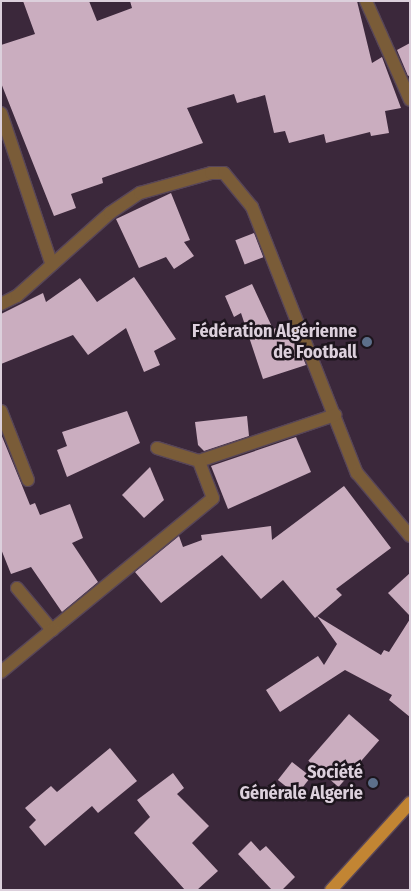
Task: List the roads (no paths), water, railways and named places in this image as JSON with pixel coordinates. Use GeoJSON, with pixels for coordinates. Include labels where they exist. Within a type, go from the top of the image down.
{"type":"FeatureCollection","features":[{"type":"Feature","properties":{"kind":"main road"},"geometry":{"type":"LineString","coordinates":[[331,890],[410,803]]}},
{"type":"Feature","properties":{"kind":"street"},"geometry":{"type":"LineString","coordinates":[[366,1],[410,100]]}},
{"type":"Feature","properties":{"kind":"street"},"geometry":{"type":"LineString","coordinates":[[1,113],[52,265]]}},
{"type":"Feature","properties":{"kind":"street"},"geometry":{"type":"LineString","coordinates":[[1,304],[52,265],[110,213],[140,193],[211,173],[224,173],[252,207],[357,473],[410,536]]}},
{"type":"Feature","properties":{"kind":"street"},"geometry":{"type":"LineString","coordinates":[[1,411],[28,480]]}},
{"type":"Feature","properties":{"kind":"street"},"geometry":{"type":"LineString","coordinates":[[157,448],[199,461],[335,415]]}},
{"type":"Feature","properties":{"kind":"street"},"geometry":{"type":"LineString","coordinates":[[1,672],[213,498],[199,461]]}},
{"type":"Feature","properties":{"kind":"street"},"geometry":{"type":"LineString","coordinates":[[17,588],[52,630]]}},
{"type":"Feature","properties":{"kind":"place","name":"Fédération Algérienne de Football"},"geometry":{"type":"Point","coordinates":[367,342]}},
{"type":"Feature","properties":{"kind":"place","name":"Société Générale Algerie"},"geometry":{"type":"Point","coordinates":[373,783]}}]}
